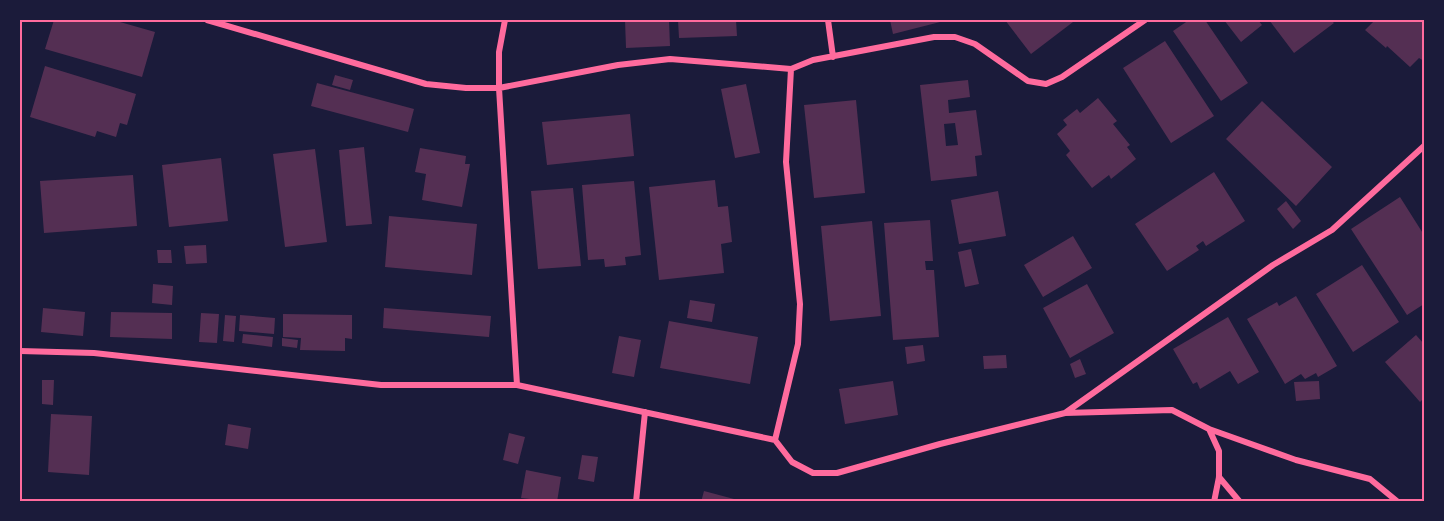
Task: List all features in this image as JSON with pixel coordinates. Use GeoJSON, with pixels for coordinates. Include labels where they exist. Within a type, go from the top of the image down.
{"type":"FeatureCollection","features":[{"type":"Feature","properties":{"kind":"street"},"geometry":{"type":"LineString","coordinates":[[207,20],[426,84],[499,88],[618,65],[670,59],[791,69],[813,60],[934,37],[955,37],[975,44],[1028,81],[1046,84],[1062,77],[1145,20]]}},
{"type":"Feature","properties":{"kind":"street"},"geometry":{"type":"LineString","coordinates":[[505,20],[499,52],[499,88],[517,385]]}},
{"type":"Feature","properties":{"kind":"street"},"geometry":{"type":"LineString","coordinates":[[828,20],[833,57]]}},
{"type":"Feature","properties":{"kind":"street"},"geometry":{"type":"LineString","coordinates":[[775,440],[798,344],[800,304],[786,162],[791,69]]}},
{"type":"Feature","properties":{"kind":"street"},"geometry":{"type":"LineString","coordinates":[[1065,413],[1273,265],[1332,230],[1425,146]]}},
{"type":"Feature","properties":{"kind":"street"},"geometry":{"type":"LineString","coordinates":[[20,351],[94,353],[381,385],[517,385],[775,440],[792,462],[813,473],[837,473],[940,444],[1065,413],[1172,410],[1209,429],[1296,460],[1370,479],[1398,501]]}},
{"type":"Feature","properties":{"kind":"street"},"geometry":{"type":"LineString","coordinates":[[636,501],[645,412]]}},
{"type":"Feature","properties":{"kind":"street"},"geometry":{"type":"LineString","coordinates":[[1209,429],[1219,451],[1220,477],[1214,501]]}},
{"type":"Feature","properties":{"kind":"street"},"geometry":{"type":"LineString","coordinates":[[1220,477],[1240,501]]}},
{"type":"Feature","properties":{"kind":"building"},"geometry":{"type":"Polygon","coordinates":[[[54,20],[113,20],[155,32],[142,77],[45,49],[54,20]]]}},
{"type":"Feature","properties":{"kind":"building"},"geometry":{"type":"Polygon","coordinates":[[[625,20],[669,20],[670,46],[626,48],[625,20]]]}},
{"type":"Feature","properties":{"kind":"building"},"geometry":{"type":"Polygon","coordinates":[[[678,20],[736,20],[737,36],[679,38],[678,20]]]}},
{"type":"Feature","properties":{"kind":"building"},"geometry":{"type":"Polygon","coordinates":[[[890,20],[948,20],[893,34],[890,20]]]}},
{"type":"Feature","properties":{"kind":"building"},"geometry":{"type":"Polygon","coordinates":[[[1005,20],[1071,20],[1073,22],[1031,54],[1005,20]]]}},
{"type":"Feature","properties":{"kind":"building"},"geometry":{"type":"Polygon","coordinates":[[[1189,20],[1205,20],[1248,83],[1221,101],[1173,31],[1189,20]]]}},
{"type":"Feature","properties":{"kind":"building"},"geometry":{"type":"Polygon","coordinates":[[[1224,20],[1258,20],[1262,25],[1241,42],[1224,20]]]}},
{"type":"Feature","properties":{"kind":"building"},"geometry":{"type":"Polygon","coordinates":[[[1269,20],[1331,20],[1334,23],[1294,53],[1269,20]]]}},
{"type":"Feature","properties":{"kind":"building"},"geometry":{"type":"Polygon","coordinates":[[[1375,20],[1424,20],[1424,61],[1419,58],[1410,67],[1387,46],[1386,48],[1365,30],[1375,20]]]}},
{"type":"Feature","properties":{"kind":"building"},"geometry":{"type":"Polygon","coordinates":[[[1165,41],[1214,116],[1171,143],[1123,68],[1165,41]]]}},
{"type":"Feature","properties":{"kind":"building"},"geometry":{"type":"Polygon","coordinates":[[[45,66],[136,94],[127,125],[120,123],[116,137],[97,131],[95,137],[30,117],[45,66]]]}},
{"type":"Feature","properties":{"kind":"building"},"geometry":{"type":"Polygon","coordinates":[[[335,75],[353,80],[350,90],[332,85],[335,75]]]}},
{"type":"Feature","properties":{"kind":"building"},"geometry":{"type":"Polygon","coordinates":[[[968,80],[970,97],[948,100],[949,113],[976,110],[982,155],[975,156],[977,176],[931,181],[920,85],[968,80]],[[955,123],[944,124],[946,146],[958,145],[955,123]]]}},
{"type":"Feature","properties":{"kind":"building"},"geometry":{"type":"Polygon","coordinates":[[[317,83],[414,109],[408,132],[311,106],[317,83]]]}},
{"type":"Feature","properties":{"kind":"building"},"geometry":{"type":"Polygon","coordinates":[[[746,84],[760,153],[735,158],[721,89],[746,84]]]}},
{"type":"Feature","properties":{"kind":"building"},"geometry":{"type":"Polygon","coordinates":[[[1098,98],[1117,121],[1113,124],[1130,145],[1127,147],[1136,159],[1111,179],[1109,175],[1092,188],[1066,155],[1070,151],[1057,134],[1067,125],[1063,120],[1077,109],[1080,113],[1098,98]]]}},
{"type":"Feature","properties":{"kind":"building"},"geometry":{"type":"Polygon","coordinates":[[[856,100],[865,193],[814,198],[804,105],[856,100]]]}},
{"type":"Feature","properties":{"kind":"building"},"geometry":{"type":"Polygon","coordinates":[[[1262,101],[1332,167],[1296,206],[1226,139],[1262,101]]]}},
{"type":"Feature","properties":{"kind":"building"},"geometry":{"type":"Polygon","coordinates":[[[630,114],[634,156],[547,165],[542,122],[630,114]]]}},
{"type":"Feature","properties":{"kind":"building"},"geometry":{"type":"Polygon","coordinates":[[[364,147],[372,224],[346,226],[339,150],[364,147]]]}},
{"type":"Feature","properties":{"kind":"building"},"geometry":{"type":"Polygon","coordinates":[[[420,148],[466,156],[465,164],[470,164],[462,207],[422,200],[426,174],[415,172],[420,148]]]}},
{"type":"Feature","properties":{"kind":"building"},"geometry":{"type":"Polygon","coordinates":[[[315,149],[327,242],[285,247],[273,154],[315,149]]]}},
{"type":"Feature","properties":{"kind":"building"},"geometry":{"type":"Polygon","coordinates":[[[221,158],[228,221],[169,227],[162,165],[221,158]]]}},
{"type":"Feature","properties":{"kind":"building"},"geometry":{"type":"Polygon","coordinates":[[[1214,172],[1245,221],[1206,246],[1203,241],[1196,246],[1199,250],[1167,271],[1135,224],[1214,172]]]}},
{"type":"Feature","properties":{"kind":"building"},"geometry":{"type":"Polygon","coordinates":[[[133,175],[137,226],[44,233],[40,181],[133,175]]]}},
{"type":"Feature","properties":{"kind":"building"},"geometry":{"type":"Polygon","coordinates":[[[715,180],[718,207],[728,206],[732,242],[721,244],[724,273],[659,280],[649,187],[715,180]]]}},
{"type":"Feature","properties":{"kind":"building"},"geometry":{"type":"Polygon","coordinates":[[[634,181],[641,255],[625,257],[626,265],[605,267],[604,259],[588,260],[582,185],[634,181]]]}},
{"type":"Feature","properties":{"kind":"building"},"geometry":{"type":"Polygon","coordinates":[[[573,188],[581,266],[538,269],[531,191],[573,188]]]}},
{"type":"Feature","properties":{"kind":"building"},"geometry":{"type":"Polygon","coordinates":[[[998,191],[1006,236],[959,244],[951,200],[998,191]]]}},
{"type":"Feature","properties":{"kind":"building"},"geometry":{"type":"Polygon","coordinates":[[[1400,197],[1424,235],[1424,304],[1407,315],[1351,229],[1400,197]]]}},
{"type":"Feature","properties":{"kind":"building"},"geometry":{"type":"Polygon","coordinates":[[[1286,201],[1301,221],[1293,229],[1277,209],[1286,201]]]}},
{"type":"Feature","properties":{"kind":"building"},"geometry":{"type":"Polygon","coordinates":[[[389,216],[477,224],[472,275],[385,267],[389,216]]]}},
{"type":"Feature","properties":{"kind":"building"},"geometry":{"type":"Polygon","coordinates":[[[930,220],[933,261],[925,261],[926,270],[934,270],[939,337],[893,340],[884,223],[930,220]]]}},
{"type":"Feature","properties":{"kind":"building"},"geometry":{"type":"Polygon","coordinates":[[[872,221],[881,316],[830,321],[821,226],[872,221]]]}},
{"type":"Feature","properties":{"kind":"building"},"geometry":{"type":"Polygon","coordinates":[[[1073,236],[1092,268],[1043,297],[1024,265],[1073,236]]]}},
{"type":"Feature","properties":{"kind":"building"},"geometry":{"type":"Polygon","coordinates":[[[206,245],[207,263],[186,264],[184,246],[206,245]]]}},
{"type":"Feature","properties":{"kind":"building"},"geometry":{"type":"Polygon","coordinates":[[[971,249],[979,284],[965,287],[958,252],[971,249]]]}},
{"type":"Feature","properties":{"kind":"building"},"geometry":{"type":"Polygon","coordinates":[[[157,250],[171,250],[172,263],[158,263],[157,250]]]}},
{"type":"Feature","properties":{"kind":"building"},"geometry":{"type":"Polygon","coordinates":[[[1362,265],[1399,322],[1353,352],[1316,294],[1362,265]]]}},
{"type":"Feature","properties":{"kind":"building"},"geometry":{"type":"Polygon","coordinates":[[[153,284],[173,286],[172,305],[152,303],[153,284]]]}},
{"type":"Feature","properties":{"kind":"building"},"geometry":{"type":"Polygon","coordinates":[[[1087,284],[1114,333],[1070,358],[1043,308],[1087,284]]]}},
{"type":"Feature","properties":{"kind":"building"},"geometry":{"type":"Polygon","coordinates":[[[1296,296],[1337,366],[1318,377],[1316,373],[1305,379],[1301,374],[1285,384],[1247,319],[1277,302],[1279,306],[1296,296]]]}},
{"type":"Feature","properties":{"kind":"building"},"geometry":{"type":"Polygon","coordinates":[[[690,300],[715,304],[712,322],[687,318],[690,300]]]}},
{"type":"Feature","properties":{"kind":"building"},"geometry":{"type":"Polygon","coordinates":[[[43,308],[85,312],[83,336],[41,332],[43,308]]]}},
{"type":"Feature","properties":{"kind":"building"},"geometry":{"type":"Polygon","coordinates":[[[384,308],[491,316],[489,337],[383,328],[384,308]]]}},
{"type":"Feature","properties":{"kind":"building"},"geometry":{"type":"Polygon","coordinates":[[[111,312],[172,313],[172,339],[110,337],[111,312]]]}},
{"type":"Feature","properties":{"kind":"building"},"geometry":{"type":"Polygon","coordinates":[[[201,313],[219,314],[217,343],[199,342],[201,313]]]}},
{"type":"Feature","properties":{"kind":"building"},"geometry":{"type":"Polygon","coordinates":[[[283,314],[352,315],[352,339],[345,338],[345,351],[300,350],[301,338],[283,337],[283,314]]]}},
{"type":"Feature","properties":{"kind":"building"},"geometry":{"type":"Polygon","coordinates":[[[225,315],[236,316],[234,342],[223,341],[225,315]]]}},
{"type":"Feature","properties":{"kind":"building"},"geometry":{"type":"Polygon","coordinates":[[[240,315],[275,318],[274,334],[239,331],[240,315]]]}},
{"type":"Feature","properties":{"kind":"building"},"geometry":{"type":"Polygon","coordinates":[[[1228,317],[1259,372],[1238,384],[1230,371],[1200,389],[1197,382],[1193,384],[1173,349],[1228,317]]]}},
{"type":"Feature","properties":{"kind":"building"},"geometry":{"type":"Polygon","coordinates":[[[669,321],[758,337],[750,384],[660,368],[669,321]]]}},
{"type":"Feature","properties":{"kind":"building"},"geometry":{"type":"Polygon","coordinates":[[[243,334],[273,337],[272,347],[242,343],[243,334]]]}},
{"type":"Feature","properties":{"kind":"building"},"geometry":{"type":"Polygon","coordinates":[[[1416,335],[1424,344],[1424,398],[1420,402],[1385,362],[1416,335]]]}},
{"type":"Feature","properties":{"kind":"building"},"geometry":{"type":"Polygon","coordinates":[[[619,336],[641,340],[634,377],[612,373],[619,336]]]}},
{"type":"Feature","properties":{"kind":"building"},"geometry":{"type":"Polygon","coordinates":[[[282,338],[298,340],[297,348],[282,346],[282,338]]]}},
{"type":"Feature","properties":{"kind":"building"},"geometry":{"type":"Polygon","coordinates":[[[923,345],[925,361],[907,364],[905,347],[923,345]]]}},
{"type":"Feature","properties":{"kind":"building"},"geometry":{"type":"Polygon","coordinates":[[[1006,355],[1007,368],[984,369],[983,356],[1006,355]]]}},
{"type":"Feature","properties":{"kind":"building"},"geometry":{"type":"Polygon","coordinates":[[[1080,359],[1086,374],[1075,378],[1070,364],[1080,359]]]}},
{"type":"Feature","properties":{"kind":"building"},"geometry":{"type":"Polygon","coordinates":[[[42,380],[54,380],[53,405],[42,404],[42,380]]]}},
{"type":"Feature","properties":{"kind":"building"},"geometry":{"type":"Polygon","coordinates":[[[893,381],[898,415],[845,424],[839,389],[893,381]]]}},
{"type":"Feature","properties":{"kind":"building"},"geometry":{"type":"Polygon","coordinates":[[[1319,381],[1320,399],[1296,401],[1294,382],[1319,381]]]}},
{"type":"Feature","properties":{"kind":"building"},"geometry":{"type":"Polygon","coordinates":[[[51,414],[92,416],[89,475],[48,472],[51,414]]]}},
{"type":"Feature","properties":{"kind":"building"},"geometry":{"type":"Polygon","coordinates":[[[228,424],[251,428],[248,449],[225,445],[228,424]]]}},
{"type":"Feature","properties":{"kind":"building"},"geometry":{"type":"Polygon","coordinates":[[[509,433],[525,437],[518,464],[503,460],[509,433]]]}},
{"type":"Feature","properties":{"kind":"building"},"geometry":{"type":"Polygon","coordinates":[[[582,455],[598,457],[594,482],[578,479],[582,455]]]}},
{"type":"Feature","properties":{"kind":"building"},"geometry":{"type":"Polygon","coordinates":[[[526,470],[561,477],[557,502],[521,498],[526,470]]]}},
{"type":"Feature","properties":{"kind":"building"},"geometry":{"type":"Polygon","coordinates":[[[704,491],[734,499],[734,502],[701,502],[704,491]]]}}]}
